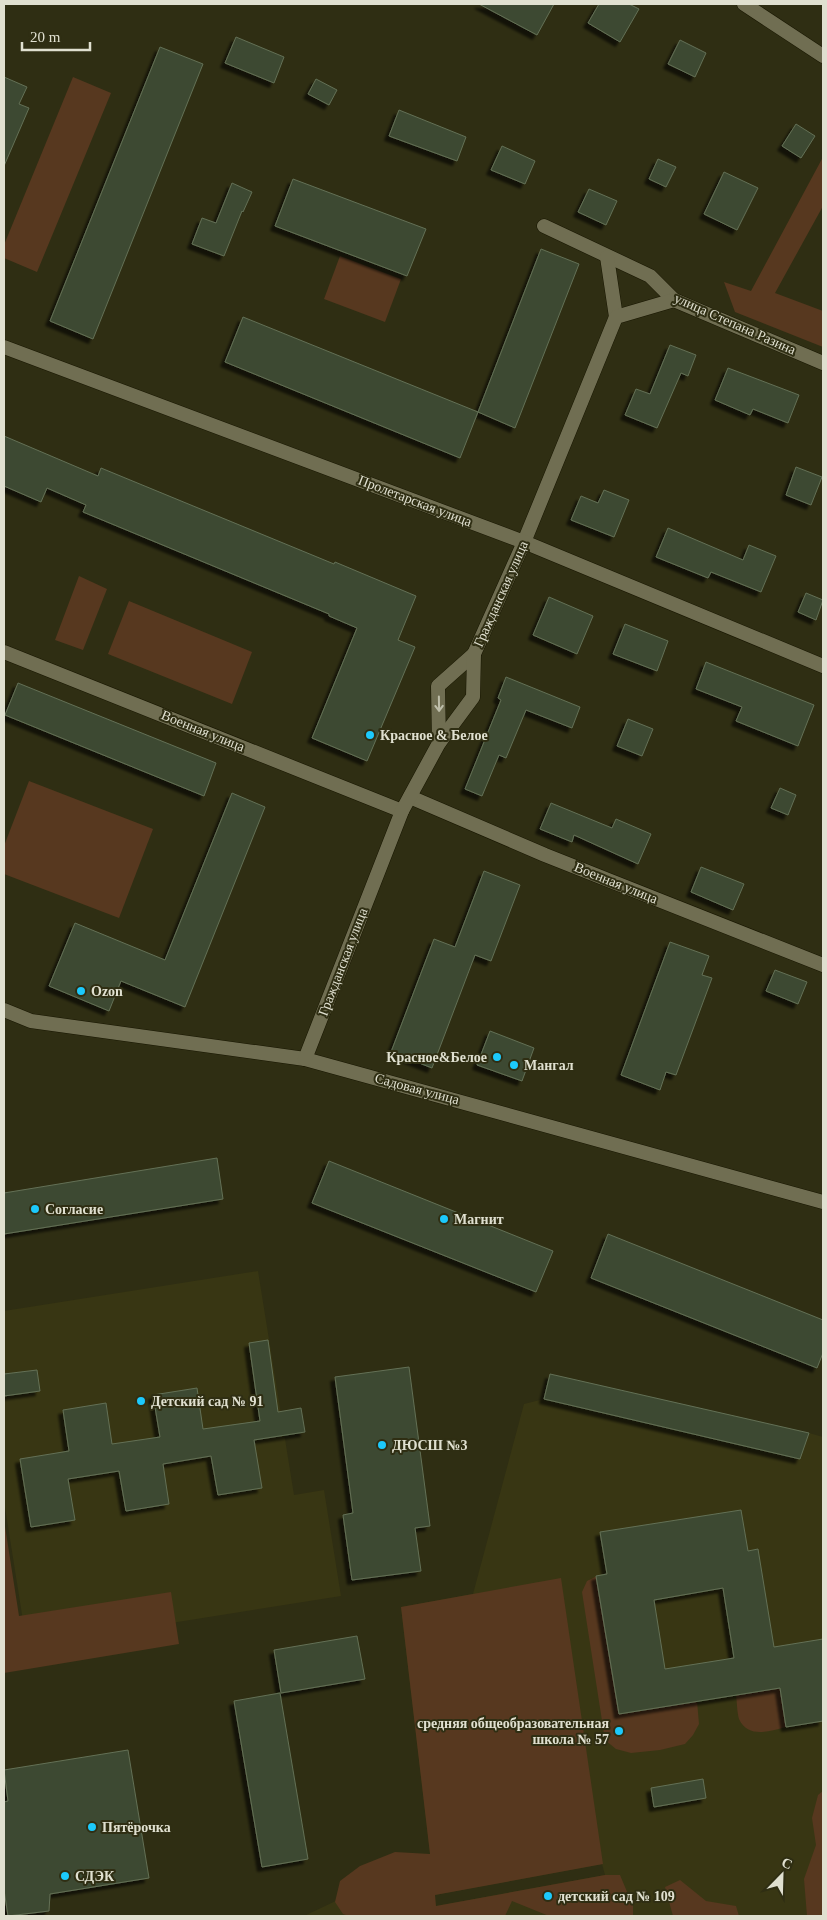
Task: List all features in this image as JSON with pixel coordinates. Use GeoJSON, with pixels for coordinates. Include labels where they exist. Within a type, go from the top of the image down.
{"type":"FeatureCollection","features":[{"type":"Feature","properties":{"kind":"street"},"geometry":{"type":"LineString","coordinates":[[744,4],[823,56]]}},
{"type":"Feature","properties":{"kind":"street","name":"улица Степана Разина"},"geometry":{"type":"LineString","coordinates":[[544,226],[650,276],[674,300],[823,363]]}},
{"type":"Feature","properties":{"kind":"street"},"geometry":{"type":"LineString","coordinates":[[607,257],[616,317],[674,300]]}},
{"type":"Feature","properties":{"kind":"street","name":"Гражданская улица"},"geometry":{"type":"LineString","coordinates":[[305,1059],[402,811],[439,743],[473,698],[474,654],[524,542],[616,317]]}},
{"type":"Feature","properties":{"kind":"street","name":"Пролетарская улица"},"geometry":{"type":"LineString","coordinates":[[4,347],[524,542],[823,666]]}},
{"type":"Feature","properties":{"kind":"street","name":"Военная улица"},"geometry":{"type":"LineString","coordinates":[[4,652],[402,811]]}},
{"type":"Feature","properties":{"kind":"street"},"geometry":{"type":"LineString","coordinates":[[439,743],[438,686],[474,654]]}},
{"type":"Feature","properties":{"kind":"street","name":"Военная улица"},"geometry":{"type":"LineString","coordinates":[[410,797],[545,855],[823,965]]}},
{"type":"Feature","properties":{"kind":"street","name":"Садовая улица"},"geometry":{"type":"LineString","coordinates":[[4,1010],[32,1021],[305,1059],[823,1202]]}},
{"type":"Feature","properties":{"kind":"shaded area"},"geometry":{"type":"Polygon","coordinates":[[[73,77],[111,93],[37,272],[4,258],[4,245],[73,77]]]}},
{"type":"Feature","properties":{"kind":"shaded area"},"geometry":{"type":"Polygon","coordinates":[[[823,157],[823,206],[775,293],[823,311],[823,347],[735,312],[724,282],[751,291],[823,157]]]}},
{"type":"Feature","properties":{"kind":"shaded area"},"geometry":{"type":"Polygon","coordinates":[[[340,256],[401,279],[385,322],[324,299],[340,256]]]}},
{"type":"Feature","properties":{"kind":"shaded area"},"geometry":{"type":"Polygon","coordinates":[[[79,576],[107,589],[83,650],[55,640],[79,576]]]}},
{"type":"Feature","properties":{"kind":"shaded area"},"geometry":{"type":"Polygon","coordinates":[[[129,601],[252,652],[232,704],[108,654],[129,601]]]}},
{"type":"Feature","properties":{"kind":"shaded area"},"geometry":{"type":"Polygon","coordinates":[[[29,781],[153,829],[119,918],[4,874],[4,846],[29,781]]]}},
{"type":"Feature","properties":{"kind":"shaded area","name":"Детский сад № 91"},"geometry":{"type":"Polygon","coordinates":[[[258,1271],[294,1495],[324,1490],[341,1596],[27,1646],[4,1501],[4,1311],[258,1271]]]}},
{"type":"Feature","properties":{"kind":"shaded area","name":"средняя общеобразовательная школа № 57"},"geometry":{"type":"Polygon","coordinates":[[[544,1399],[799,1459],[809,1433],[823,1437],[823,1916],[304,1916],[357,1891],[436,1906],[605,1875],[602,1864],[435,1895],[401,1607],[473,1594],[524,1404],[544,1399]]]}},
{"type":"Feature","properties":{"kind":"shaded area"},"geometry":{"type":"Polygon","coordinates":[[[4,1520],[19,1616],[171,1592],[179,1644],[4,1673],[4,1520]]]}},
{"type":"Feature","properties":{"kind":"shaded area"},"geometry":{"type":"Polygon","coordinates":[[[597,1576],[619,1713],[697,1701],[699,1724],[685,1744],[660,1750],[631,1753],[616,1749],[605,1740],[582,1592],[587,1581],[597,1576]]]}},
{"type":"Feature","properties":{"kind":"shaded area"},"geometry":{"type":"Polygon","coordinates":[[[561,1578],[603,1864],[435,1895],[436,1906],[605,1875],[620,1875],[633,1906],[633,1916],[549,1916],[512,1901],[505,1916],[349,1916],[343,1914],[335,1902],[340,1881],[360,1866],[395,1852],[430,1854],[401,1607],[561,1578]]]}},
{"type":"Feature","properties":{"kind":"shaded area"},"geometry":{"type":"Polygon","coordinates":[[[780,1688],[786,1727],[760,1732],[748,1729],[743,1725],[738,1716],[736,1695],[780,1688]]]}},
{"type":"Feature","properties":{"kind":"shaded area"},"geometry":{"type":"Polygon","coordinates":[[[823,1791],[823,1916],[807,1916],[804,1879],[816,1845],[812,1818],[818,1795],[823,1791]]]}},
{"type":"Feature","properties":{"kind":"shaded area"},"geometry":{"type":"Polygon","coordinates":[[[680,1880],[706,1901],[736,1906],[739,1916],[673,1916],[665,1887],[680,1880]]]}},
{"type":"Feature","properties":{"kind":"building"},"geometry":{"type":"Polygon","coordinates":[[[479,4],[554,4],[537,35],[479,4]]]}},
{"type":"Feature","properties":{"kind":"building"},"geometry":{"type":"Polygon","coordinates":[[[599,4],[629,4],[639,9],[620,42],[588,23],[599,4]]]}},
{"type":"Feature","properties":{"kind":"building"},"geometry":{"type":"Polygon","coordinates":[[[236,37],[284,57],[274,83],[225,63],[236,37]]]}},
{"type":"Feature","properties":{"kind":"building"},"geometry":{"type":"Polygon","coordinates":[[[680,40],[706,53],[695,77],[668,64],[680,40]]]}},
{"type":"Feature","properties":{"kind":"building"},"geometry":{"type":"Polygon","coordinates":[[[160,47],[203,64],[93,339],[50,321],[160,47]]]}},
{"type":"Feature","properties":{"kind":"building"},"geometry":{"type":"Polygon","coordinates":[[[4,77],[27,87],[19,104],[29,108],[4,166],[4,77]]]}},
{"type":"Feature","properties":{"kind":"building"},"geometry":{"type":"Polygon","coordinates":[[[316,79],[337,90],[329,105],[308,94],[316,79]]]}},
{"type":"Feature","properties":{"kind":"building"},"geometry":{"type":"Polygon","coordinates":[[[399,110],[466,137],[457,161],[389,136],[399,110]]]}},
{"type":"Feature","properties":{"kind":"building"},"geometry":{"type":"Polygon","coordinates":[[[796,124],[815,136],[801,158],[782,146],[796,124]]]}},
{"type":"Feature","properties":{"kind":"building"},"geometry":{"type":"Polygon","coordinates":[[[502,146],[535,161],[525,184],[491,170],[502,146]]]}},
{"type":"Feature","properties":{"kind":"building"},"geometry":{"type":"Polygon","coordinates":[[[658,159],[676,167],[666,187],[649,179],[658,159]]]}},
{"type":"Feature","properties":{"kind":"building"},"geometry":{"type":"Polygon","coordinates":[[[724,172],[758,188],[737,230],[704,214],[724,172]]]}},
{"type":"Feature","properties":{"kind":"building"},"geometry":{"type":"Polygon","coordinates":[[[293,179],[426,229],[407,276],[275,226],[293,179]]]}},
{"type":"Feature","properties":{"kind":"building"},"geometry":{"type":"Polygon","coordinates":[[[232,183],[252,192],[242,211],[224,256],[192,244],[202,218],[216,223],[232,183]]]}},
{"type":"Feature","properties":{"kind":"building"},"geometry":{"type":"Polygon","coordinates":[[[589,189],[617,201],[606,225],[578,212],[589,189]]]}},
{"type":"Feature","properties":{"kind":"building"},"geometry":{"type":"Polygon","coordinates":[[[541,249],[579,264],[515,428],[478,412],[541,249]]]}},
{"type":"Feature","properties":{"kind":"building"},"geometry":{"type":"Polygon","coordinates":[[[243,317],[478,412],[460,458],[225,362],[243,317]]]}},
{"type":"Feature","properties":{"kind":"building"},"geometry":{"type":"Polygon","coordinates":[[[670,345],[696,355],[688,376],[681,373],[657,428],[625,415],[636,389],[650,394],[670,345]]]}},
{"type":"Feature","properties":{"kind":"building"},"geometry":{"type":"Polygon","coordinates":[[[728,368],[799,395],[788,423],[753,409],[750,415],[715,400],[728,368]]]}},
{"type":"Feature","properties":{"kind":"building"},"geometry":{"type":"Polygon","coordinates":[[[4,436],[98,476],[101,468],[416,596],[398,640],[415,647],[367,761],[312,738],[357,628],[329,616],[329,614],[83,512],[86,505],[47,488],[41,502],[4,486],[4,436]]]}},
{"type":"Feature","properties":{"kind":"building"},"geometry":{"type":"Polygon","coordinates":[[[796,467],[822,477],[811,505],[786,495],[796,467]]]}},
{"type":"Feature","properties":{"kind":"building"},"geometry":{"type":"Polygon","coordinates":[[[604,490],[629,500],[614,537],[571,520],[581,496],[598,503],[604,490]]]}},
{"type":"Feature","properties":{"kind":"building"},"geometry":{"type":"Polygon","coordinates":[[[668,528],[743,560],[749,545],[776,556],[761,592],[711,572],[708,578],[656,557],[668,528]]]}},
{"type":"Feature","properties":{"kind":"building"},"geometry":{"type":"Polygon","coordinates":[[[806,593],[823,600],[816,620],[798,612],[806,593]]]}},
{"type":"Feature","properties":{"kind":"building"},"geometry":{"type":"Polygon","coordinates":[[[549,597],[593,616],[577,654],[533,635],[549,597]]]}},
{"type":"Feature","properties":{"kind":"building"},"geometry":{"type":"Polygon","coordinates":[[[625,624],[668,641],[657,671],[613,654],[625,624]]]}},
{"type":"Feature","properties":{"kind":"building"},"geometry":{"type":"Polygon","coordinates":[[[706,662],[814,705],[798,746],[736,721],[742,707],[696,689],[706,662]]]}},
{"type":"Feature","properties":{"kind":"building"},"geometry":{"type":"Polygon","coordinates":[[[506,677],[580,707],[572,728],[526,710],[506,758],[499,755],[482,796],[465,789],[501,700],[498,698],[506,677]]]}},
{"type":"Feature","properties":{"kind":"building"},"geometry":{"type":"Polygon","coordinates":[[[18,683],[216,763],[204,796],[5,715],[18,683]]]}},
{"type":"Feature","properties":{"kind":"building"},"geometry":{"type":"Polygon","coordinates":[[[628,719],[653,729],[642,756],[617,746],[628,719]]]}},
{"type":"Feature","properties":{"kind":"building"},"geometry":{"type":"Polygon","coordinates":[[[780,788],[796,795],[788,815],[771,808],[780,788]]]}},
{"type":"Feature","properties":{"kind":"building"},"geometry":{"type":"Polygon","coordinates":[[[232,793],[265,807],[185,1007],[121,981],[109,1011],[49,986],[75,923],[165,960],[232,793]]]}},
{"type":"Feature","properties":{"kind":"building"},"geometry":{"type":"Polygon","coordinates":[[[551,803],[612,828],[616,819],[651,834],[638,864],[574,835],[572,842],[540,829],[551,803]]]}},
{"type":"Feature","properties":{"kind":"building"},"geometry":{"type":"Polygon","coordinates":[[[701,867],[744,884],[733,910],[691,892],[701,867]]]}},
{"type":"Feature","properties":{"kind":"building"},"geometry":{"type":"Polygon","coordinates":[[[484,871],[520,885],[491,961],[475,955],[432,1068],[391,1052],[434,939],[455,947],[484,871]]]}},
{"type":"Feature","properties":{"kind":"building"},"geometry":{"type":"Polygon","coordinates":[[[670,942],[709,956],[702,975],[712,978],[676,1075],[666,1072],[660,1090],[621,1075],[670,942]]]}},
{"type":"Feature","properties":{"kind":"building"},"geometry":{"type":"Polygon","coordinates":[[[775,970],[807,982],[798,1004],[766,991],[775,970]]]}},
{"type":"Feature","properties":{"kind":"building"},"geometry":{"type":"Polygon","coordinates":[[[490,1031],[534,1048],[522,1081],[477,1065],[490,1031]]]}},
{"type":"Feature","properties":{"kind":"building"},"geometry":{"type":"Polygon","coordinates":[[[217,1158],[223,1199],[4,1234],[4,1193],[217,1158]]]}},
{"type":"Feature","properties":{"kind":"building"},"geometry":{"type":"Polygon","coordinates":[[[329,1161],[553,1251],[536,1292],[312,1203],[329,1161]]]}},
{"type":"Feature","properties":{"kind":"building"},"geometry":{"type":"Polygon","coordinates":[[[608,1234],[823,1320],[823,1353],[817,1368],[591,1278],[608,1234]]]}},
{"type":"Feature","properties":{"kind":"building"},"geometry":{"type":"Polygon","coordinates":[[[268,1340],[278,1412],[301,1408],[305,1432],[254,1440],[262,1488],[218,1495],[211,1456],[163,1464],[169,1504],[126,1511],[119,1471],[68,1479],[75,1520],[31,1527],[20,1459],[69,1451],[63,1410],[106,1403],[112,1444],[160,1437],[153,1395],[197,1388],[203,1429],[260,1421],[249,1343],[268,1340]]]}},
{"type":"Feature","properties":{"kind":"building","name":"ДЮСШ №3"},"geometry":{"type":"Polygon","coordinates":[[[409,1367],[430,1526],[415,1528],[421,1571],[352,1580],[343,1515],[353,1513],[335,1377],[409,1367]]]}},
{"type":"Feature","properties":{"kind":"building"},"geometry":{"type":"Polygon","coordinates":[[[37,1370],[40,1391],[4,1396],[4,1374],[37,1370]]]}},
{"type":"Feature","properties":{"kind":"building"},"geometry":{"type":"Polygon","coordinates":[[[550,1374],[809,1433],[800,1459],[544,1399],[550,1374]]]}},
{"type":"Feature","properties":{"kind":"building"},"geometry":{"type":"Polygon","coordinates":[[[741,1510],[748,1551],[758,1549],[774,1647],[823,1639],[823,1721],[786,1727],[780,1688],[619,1714],[596,1576],[607,1574],[600,1532],[741,1510]],[[723,1588],[654,1600],[665,1669],[734,1658],[723,1588]]]}},
{"type":"Feature","properties":{"kind":"building"},"geometry":{"type":"Polygon","coordinates":[[[357,1636],[365,1679],[281,1693],[274,1650],[357,1636]]]}},
{"type":"Feature","properties":{"kind":"building"},"geometry":{"type":"Polygon","coordinates":[[[280,1693],[308,1859],[262,1867],[234,1701],[280,1693]]]}},
{"type":"Feature","properties":{"kind":"building"},"geometry":{"type":"Polygon","coordinates":[[[128,1750],[149,1878],[50,1894],[49,1911],[8,1916],[4,1890],[4,1802],[8,1801],[4,1770],[128,1750]]]}},
{"type":"Feature","properties":{"kind":"building"},"geometry":{"type":"Polygon","coordinates":[[[703,1779],[706,1798],[654,1807],[651,1788],[703,1779]]]}},
{"type":"Feature","properties":{"kind":"place","name":"Красное & Белое"},"geometry":{"type":"Point","coordinates":[370,735]}},
{"type":"Feature","properties":{"kind":"place","name":"Ozon"},"geometry":{"type":"Point","coordinates":[81,991]}},
{"type":"Feature","properties":{"kind":"place","name":"Красное&Белое"},"geometry":{"type":"Point","coordinates":[497,1057]}},
{"type":"Feature","properties":{"kind":"place","name":"Мангал"},"geometry":{"type":"Point","coordinates":[514,1065]}},
{"type":"Feature","properties":{"kind":"place","name":"Согласие"},"geometry":{"type":"Point","coordinates":[35,1209]}},
{"type":"Feature","properties":{"kind":"place","name":"Магнит"},"geometry":{"type":"Point","coordinates":[444,1219]}},
{"type":"Feature","properties":{"kind":"place","name":"Детский сад № 91"},"geometry":{"type":"Point","coordinates":[141,1401]}},
{"type":"Feature","properties":{"kind":"place","name":"ДЮСШ №3"},"geometry":{"type":"Point","coordinates":[382,1445]}},
{"type":"Feature","properties":{"kind":"place","name":"средняя общеобразовательная школа № 57"},"geometry":{"type":"Point","coordinates":[619,1731]}},
{"type":"Feature","properties":{"kind":"place","name":"Пятёрочка"},"geometry":{"type":"Point","coordinates":[92,1827]}},
{"type":"Feature","properties":{"kind":"place","name":"СДЭК"},"geometry":{"type":"Point","coordinates":[65,1876]}},
{"type":"Feature","properties":{"kind":"place","name":"детский сад № 109"},"geometry":{"type":"Point","coordinates":[548,1896]}}]}
